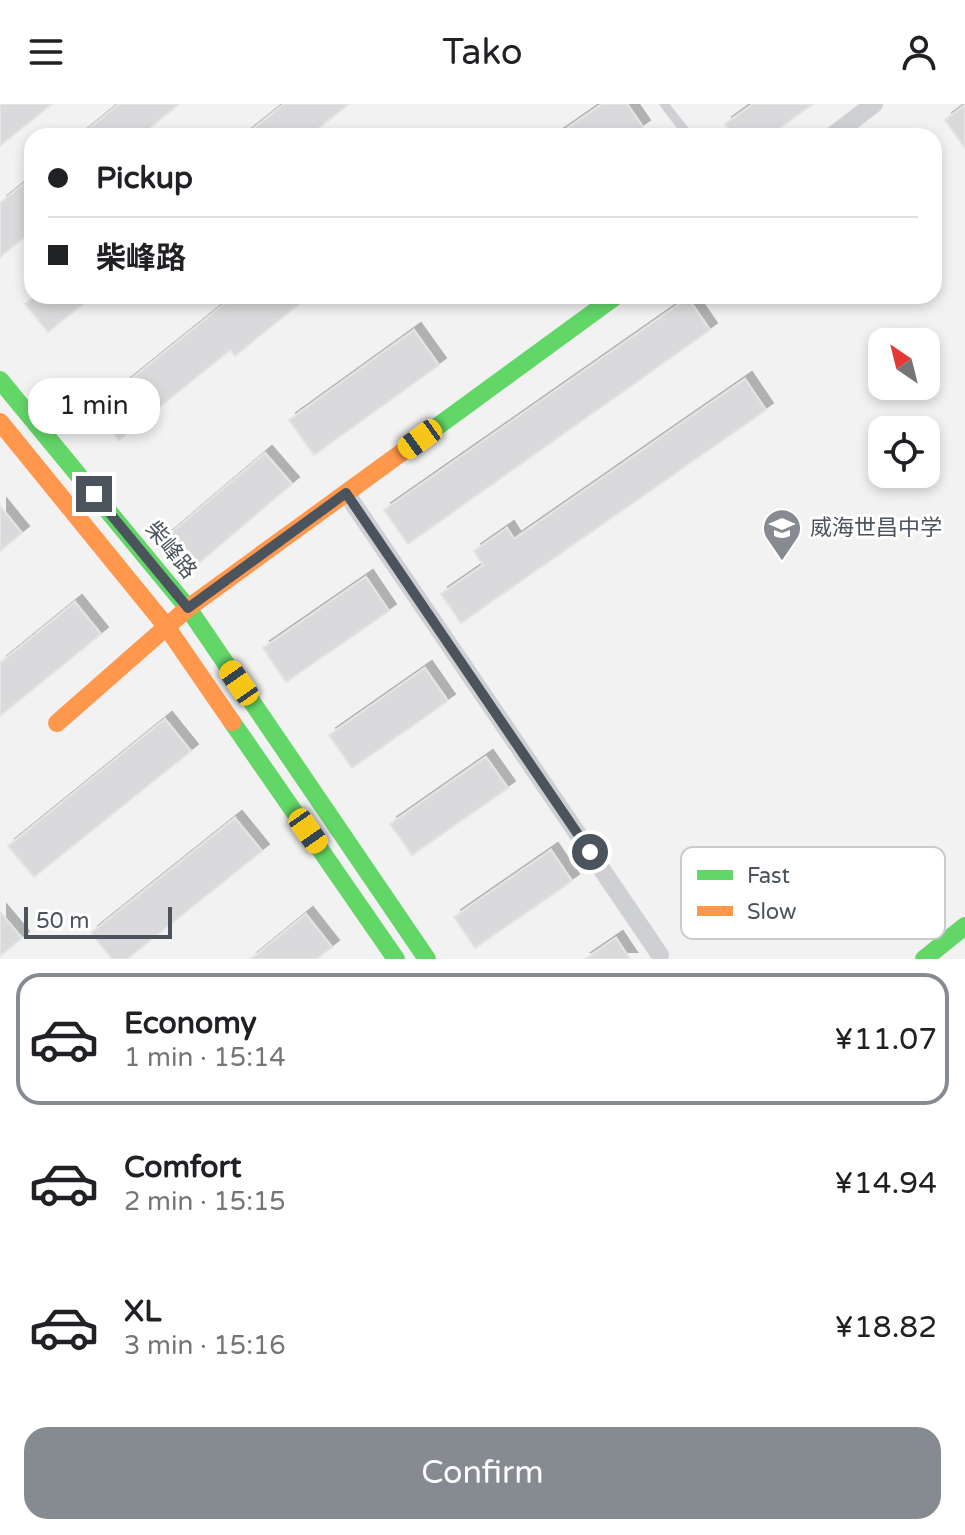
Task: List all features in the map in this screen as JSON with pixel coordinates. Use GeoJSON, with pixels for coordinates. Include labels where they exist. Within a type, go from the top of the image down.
{"type":"FeatureCollection","features":[{"type":"Feature","properties":{"kind":"street"},"geometry":{"type":"LineString","coordinates":[[842,128],[874,104]]}},
{"type":"Feature","properties":{"kind":"street"},"geometry":{"type":"LineString","coordinates":[[57,723],[188,608],[605,304]]}},
{"type":"Feature","properties":{"kind":"street","name":"柴峰路"},"geometry":{"type":"LineString","coordinates":[[0,380],[188,608],[427,959]]}},
{"type":"Feature","properties":{"kind":"street"},"geometry":{"type":"LineString","coordinates":[[0,422],[166,626],[396,959]]}},
{"type":"Feature","properties":{"kind":"street"},"geometry":{"type":"LineString","coordinates":[[346,493],[660,955]]}},
{"type":"Feature","properties":{"kind":"street"},"geometry":{"type":"LineString","coordinates":[[924,959],[965,926]]}},
{"type":"Feature","properties":{"kind":"lane"},"geometry":{"type":"LineString","coordinates":[[664,104],[683,128]]}},
{"type":"Feature","properties":{"kind":"building"},"geometry":{"type":"Polygon","coordinates":[[[0,104],[52,104],[0,146],[0,104]]]}},
{"type":"Feature","properties":{"kind":"building"},"geometry":{"type":"Polygon","coordinates":[[[119,104],[179,104],[150,128],[90,128],[119,104]]]}},
{"type":"Feature","properties":{"kind":"building"},"geometry":{"type":"Polygon","coordinates":[[[284,104],[349,104],[319,128],[254,128],[284,104]]]}},
{"type":"Feature","properties":{"kind":"building"},"geometry":{"type":"Polygon","coordinates":[[[602,104],[627,104],[643,127],[642,128],[568,128],[602,104]]]}},
{"type":"Feature","properties":{"kind":"building"},"geometry":{"type":"Polygon","coordinates":[[[753,104],[813,104],[780,128],[728,128],[725,124],[753,104]]]}},
{"type":"Feature","properties":{"kind":"building"},"geometry":{"type":"Polygon","coordinates":[[[965,105],[965,148],[945,120],[965,105]]]}},
{"type":"Feature","properties":{"kind":"building"},"geometry":{"type":"Polygon","coordinates":[[[24,184],[24,238],[0,257],[0,203],[24,184]]]}},
{"type":"Feature","properties":{"kind":"building"},"geometry":{"type":"Polygon","coordinates":[[[25,304],[83,304],[48,332],[25,304]]]}},
{"type":"Feature","properties":{"kind":"building"},"geometry":{"type":"Polygon","coordinates":[[[224,304],[299,304],[235,356],[230,350],[119,440],[94,409],[224,304]]]}},
{"type":"Feature","properties":{"kind":"building"},"geometry":{"type":"Polygon","coordinates":[[[679,304],[692,304],[710,330],[408,544],[384,510],[679,304]]]}},
{"type":"Feature","properties":{"kind":"building"},"geometry":{"type":"Polygon","coordinates":[[[414,330],[439,365],[314,455],[289,420],[414,330]]]}},
{"type":"Feature","properties":{"kind":"building"},"geometry":{"type":"Polygon","coordinates":[[[745,379],[766,410],[461,623],[441,594],[483,565],[474,551],[507,528],[514,539],[745,379]]]}},
{"type":"Feature","properties":{"kind":"building"},"geometry":{"type":"Polygon","coordinates":[[[265,453],[292,484],[193,568],[166,537],[265,453]]]}},
{"type":"Feature","properties":{"kind":"building"},"geometry":{"type":"Polygon","coordinates":[[[0,506],[22,533],[0,551],[0,506]]]}},
{"type":"Feature","properties":{"kind":"building"},"geometry":{"type":"Polygon","coordinates":[[[366,577],[389,611],[286,682],[263,648],[366,577]]]}},
{"type":"Feature","properties":{"kind":"building"},"geometry":{"type":"Polygon","coordinates":[[[75,602],[101,634],[0,716],[0,663],[75,602]]]}},
{"type":"Feature","properties":{"kind":"building"},"geometry":{"type":"Polygon","coordinates":[[[425,668],[448,701],[352,768],[329,735],[425,668]]]}},
{"type":"Feature","properties":{"kind":"building"},"geometry":{"type":"Polygon","coordinates":[[[165,719],[191,751],[34,877],[8,846],[165,719]]]}},
{"type":"Feature","properties":{"kind":"building"},"geometry":{"type":"Polygon","coordinates":[[[486,757],[508,788],[412,855],[390,824],[486,757]]]}},
{"type":"Feature","properties":{"kind":"building"},"geometry":{"type":"Polygon","coordinates":[[[235,818],[262,851],[127,959],[112,959],[91,933],[235,818]]]}},
{"type":"Feature","properties":{"kind":"building"},"geometry":{"type":"Polygon","coordinates":[[[551,850],[572,881],[475,948],[454,917],[551,850]]]}},
{"type":"Feature","properties":{"kind":"building"},"geometry":{"type":"Polygon","coordinates":[[[0,912],[22,938],[0,956],[0,912]]]}},
{"type":"Feature","properties":{"kind":"building"},"geometry":{"type":"Polygon","coordinates":[[[306,914],[332,947],[317,959],[251,959],[306,914]]]}},
{"type":"Feature","properties":{"kind":"building"},"geometry":{"type":"Polygon","coordinates":[[[616,938],[630,959],[585,959],[616,938]]]}},
{"type":"Feature","properties":{"kind":"traffic: fast"},"geometry":{"type":"LineString","coordinates":[[423,437],[605,304]]}},
{"type":"Feature","properties":{"kind":"traffic: fast"},"geometry":{"type":"LineString","coordinates":[[0,380],[188,608],[427,959]]}},
{"type":"Feature","properties":{"kind":"traffic: fast"},"geometry":{"type":"LineString","coordinates":[[232,722],[396,959]]}},
{"type":"Feature","properties":{"kind":"traffic: fast"},"geometry":{"type":"LineString","coordinates":[[924,959],[965,926]]}},
{"type":"Feature","properties":{"kind":"traffic: slow"},"geometry":{"type":"LineString","coordinates":[[0,422],[166,626],[232,722]]}},
{"type":"Feature","properties":{"kind":"traffic: slow"},"geometry":{"type":"LineString","coordinates":[[57,723],[188,608],[423,437]]}},
{"type":"Feature","properties":{"kind":"place","name":"威海世昌中学"},"geometry":{"type":"Point","coordinates":[782,562]}},
{"type":"Feature","properties":{"kind":"route"},"geometry":{"type":"LineString","coordinates":[[94,494],[188,608],[346,493],[590,852]]}}]}
